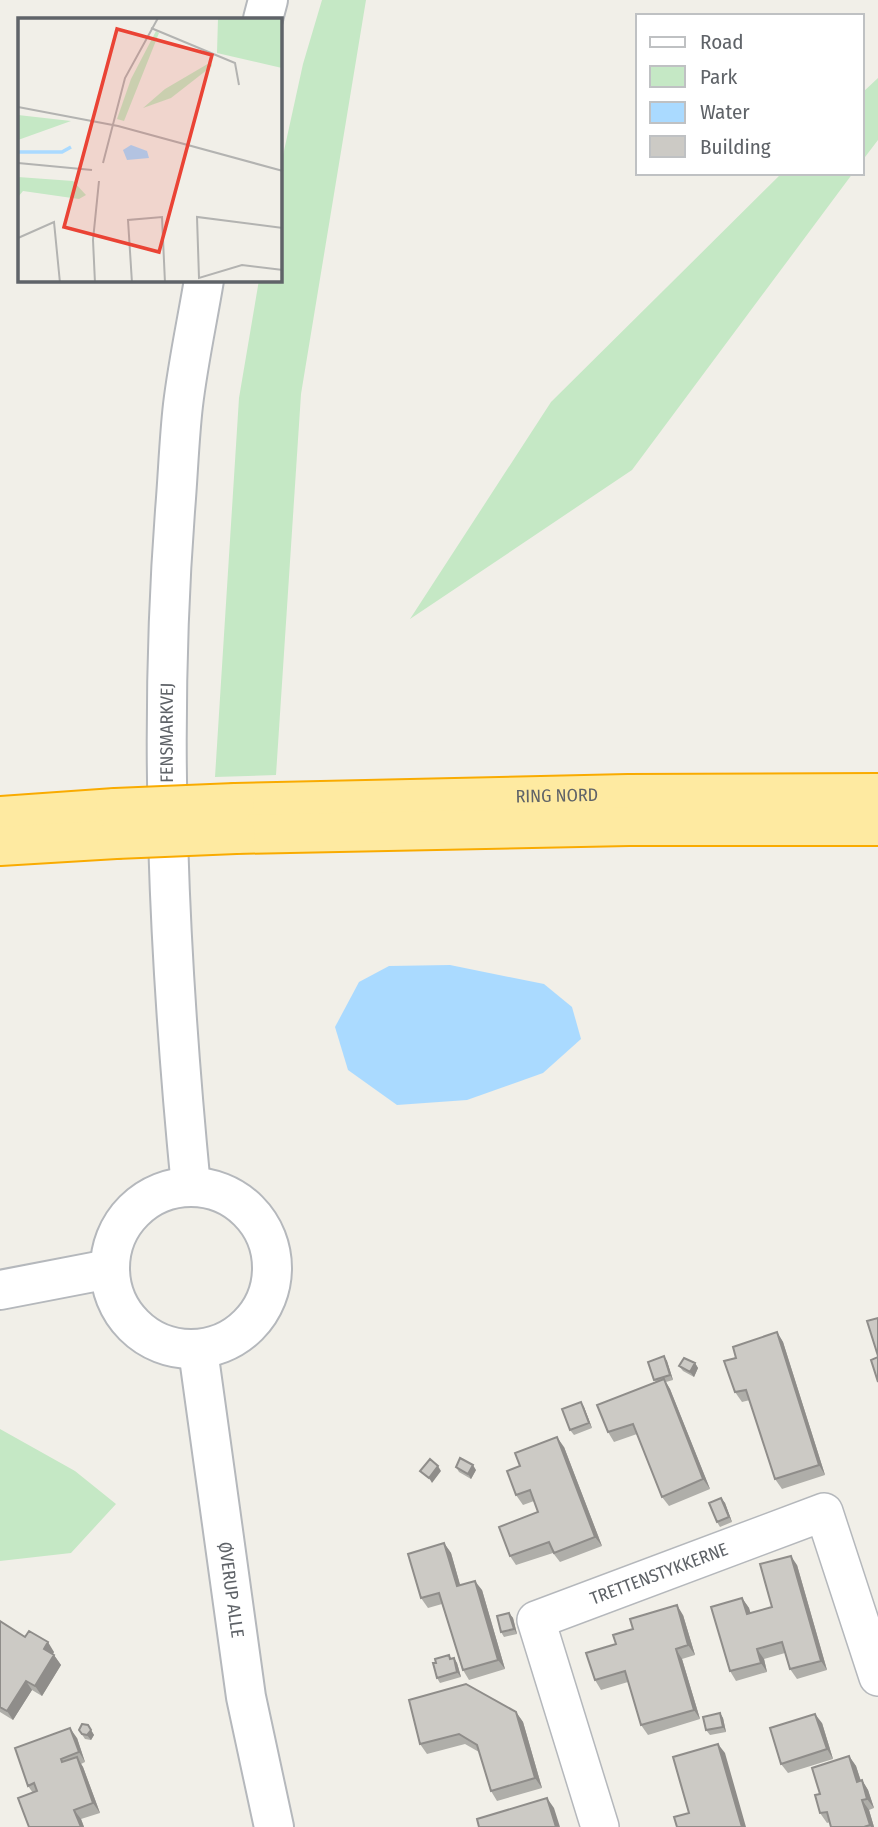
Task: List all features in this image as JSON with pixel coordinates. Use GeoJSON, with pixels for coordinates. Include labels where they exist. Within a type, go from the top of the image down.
{"type":"FeatureCollection","features":[{"type":"Feature","properties":{"kind":"highway","name":"RING NORD"},"geometry":{"type":"LineString","coordinates":[[235,818],[628,794],[878,793]]}},
{"type":"Feature","properties":{"kind":"highway"},"geometry":{"type":"LineString","coordinates":[[0,816],[116,823],[235,818],[629,826],[878,826]]}},
{"type":"Feature","properties":{"kind":"highway"},"geometry":{"type":"LineString","coordinates":[[0,846],[116,823]]}},
{"type":"Feature","properties":{"kind":"street"},"geometry":{"type":"LineString","coordinates":[[263,18],[268,0]]}},
{"type":"Feature","properties":{"kind":"street","name":"FENSMARKVEJ"},"geometry":{"type":"LineString","coordinates":[[191,1187],[178,1045],[170,906],[167,684],[172,559],[183,406],[204,282]]}},
{"type":"Feature","properties":{"kind":"street"},"geometry":{"type":"LineString","coordinates":[[191,1187],[218,1191],[242,1205],[260,1226],[270,1251],[272,1279],[264,1305],[247,1327],[225,1342],[198,1350],[171,1348],[147,1337],[127,1319],[113,1296],[109,1269],[113,1244],[124,1221],[142,1203],[166,1191],[191,1187]]}},
{"type":"Feature","properties":{"kind":"street"},"geometry":{"type":"LineString","coordinates":[[0,1290],[109,1269]]}},
{"type":"Feature","properties":{"kind":"street","name":"ØVERUP ALLE"},"geometry":{"type":"LineString","coordinates":[[198,1350],[246,1697],[274,1827]]}},
{"type":"Feature","properties":{"kind":"street","name":"TRETTENSTYKKERNE"},"geometry":{"type":"LineString","coordinates":[[600,1827],[536,1619],[824,1512],[878,1677]]}},
{"type":"Feature","properties":{"kind":"green space"},"geometry":{"type":"Polygon","coordinates":[[[322,0],[366,0],[301,394],[276,775],[215,777],[239,398],[259,282],[282,282],[282,160],[303,64],[322,0]]]}},
{"type":"Feature","properties":{"kind":"green space"},"geometry":{"type":"Polygon","coordinates":[[[878,78],[878,140],[864,158],[864,91],[878,78]]]}},
{"type":"Feature","properties":{"kind":"green space"},"geometry":{"type":"Polygon","coordinates":[[[780,175],[852,175],[632,470],[410,619],[551,402],[780,175]]]}},
{"type":"Feature","properties":{"kind":"green space"},"geometry":{"type":"Polygon","coordinates":[[[0,1429],[75,1471],[116,1504],[71,1553],[0,1561],[0,1429]]]}},
{"type":"Feature","properties":{"kind":"water"},"geometry":{"type":"Polygon","coordinates":[[[450,965],[544,984],[572,1007],[581,1039],[543,1073],[467,1100],[397,1105],[348,1070],[335,1027],[359,982],[389,966],[450,965]]]}},
{"type":"Feature","properties":{"kind":"building"},"geometry":{"type":"Polygon","coordinates":[[[878,1318],[878,1356],[867,1321],[878,1318]]]}},
{"type":"Feature","properties":{"kind":"building"},"geometry":{"type":"Polygon","coordinates":[[[777,1332],[819,1465],[775,1479],[746,1390],[735,1392],[724,1361],[736,1358],[733,1347],[777,1332]]]}},
{"type":"Feature","properties":{"kind":"building"},"geometry":{"type":"Polygon","coordinates":[[[664,1356],[670,1375],[654,1380],[648,1362],[664,1356]]]}},
{"type":"Feature","properties":{"kind":"building"},"geometry":{"type":"Polygon","coordinates":[[[878,1357],[878,1382],[871,1360],[878,1357]]]}},
{"type":"Feature","properties":{"kind":"building"},"geometry":{"type":"Polygon","coordinates":[[[684,1358],[695,1363],[690,1372],[679,1366],[684,1358]]]}},
{"type":"Feature","properties":{"kind":"building"},"geometry":{"type":"Polygon","coordinates":[[[664,1379],[703,1479],[662,1497],[633,1424],[608,1432],[597,1405],[664,1379]]]}},
{"type":"Feature","properties":{"kind":"building"},"geometry":{"type":"Polygon","coordinates":[[[581,1402],[589,1423],[570,1430],[562,1409],[581,1402]]]}},
{"type":"Feature","properties":{"kind":"building"},"geometry":{"type":"Polygon","coordinates":[[[557,1437],[595,1537],[554,1553],[549,1542],[510,1556],[499,1527],[538,1512],[530,1490],[516,1495],[507,1471],[520,1466],[515,1453],[557,1437]]]}},
{"type":"Feature","properties":{"kind":"building"},"geometry":{"type":"Polygon","coordinates":[[[460,1458],[473,1465],[468,1474],[456,1467],[460,1458]]]}},
{"type":"Feature","properties":{"kind":"building"},"geometry":{"type":"Polygon","coordinates":[[[430,1459],[438,1466],[429,1478],[420,1471],[430,1459]]]}},
{"type":"Feature","properties":{"kind":"building"},"geometry":{"type":"Polygon","coordinates":[[[721,1498],[729,1517],[717,1522],[709,1503],[721,1498]]]}},
{"type":"Feature","properties":{"kind":"building"},"geometry":{"type":"Polygon","coordinates":[[[444,1543],[457,1586],[475,1581],[498,1660],[463,1670],[439,1593],[421,1598],[408,1554],[444,1543]]]}},
{"type":"Feature","properties":{"kind":"building"},"geometry":{"type":"Polygon","coordinates":[[[791,1556],[821,1661],[790,1669],[782,1642],[757,1649],[761,1663],[730,1671],[711,1607],[742,1598],[747,1614],[772,1607],[760,1564],[791,1556]]]}},
{"type":"Feature","properties":{"kind":"building"},"geometry":{"type":"Polygon","coordinates":[[[677,1605],[688,1645],[676,1649],[694,1710],[641,1725],[625,1671],[595,1680],[586,1653],[616,1644],[613,1635],[633,1629],[630,1619],[677,1605]]]}},
{"type":"Feature","properties":{"kind":"building"},"geometry":{"type":"Polygon","coordinates":[[[509,1613],[514,1629],[501,1632],[497,1616],[509,1613]]]}},
{"type":"Feature","properties":{"kind":"building"},"geometry":{"type":"Polygon","coordinates":[[[0,1621],[25,1637],[29,1631],[48,1642],[44,1649],[54,1655],[35,1686],[26,1681],[7,1711],[0,1707],[0,1621]]]}},
{"type":"Feature","properties":{"kind":"building"},"geometry":{"type":"Polygon","coordinates":[[[449,1655],[450,1659],[454,1658],[457,1672],[437,1678],[433,1663],[436,1663],[435,1659],[449,1655]]]}},
{"type":"Feature","properties":{"kind":"building"},"geometry":{"type":"Polygon","coordinates":[[[466,1684],[516,1712],[535,1778],[491,1791],[477,1745],[459,1734],[420,1744],[409,1700],[466,1684]]]}},
{"type":"Feature","properties":{"kind":"building"},"geometry":{"type":"Polygon","coordinates":[[[720,1713],[723,1727],[706,1730],[703,1717],[720,1713]]]}},
{"type":"Feature","properties":{"kind":"building"},"geometry":{"type":"Polygon","coordinates":[[[815,1714],[827,1749],[781,1764],[770,1728],[815,1714]]]}},
{"type":"Feature","properties":{"kind":"building"},"geometry":{"type":"Polygon","coordinates":[[[82,1724],[88,1725],[91,1730],[87,1735],[79,1730],[82,1724]]]}},
{"type":"Feature","properties":{"kind":"building"},"geometry":{"type":"Polygon","coordinates":[[[70,1728],[79,1752],[61,1759],[62,1762],[77,1757],[93,1803],[74,1810],[81,1827],[29,1827],[18,1798],[37,1791],[34,1783],[28,1786],[15,1748],[70,1728]]]}},
{"type":"Feature","properties":{"kind":"building"},"geometry":{"type":"Polygon","coordinates":[[[718,1744],[742,1827],[677,1827],[674,1817],[689,1813],[673,1757],[718,1744]]]}},
{"type":"Feature","properties":{"kind":"building"},"geometry":{"type":"Polygon","coordinates":[[[849,1756],[857,1782],[862,1780],[867,1799],[862,1800],[870,1825],[831,1827],[827,1812],[820,1813],[815,1795],[820,1794],[812,1768],[849,1756]]]}},
{"type":"Feature","properties":{"kind":"building"},"geometry":{"type":"Polygon","coordinates":[[[547,1798],[556,1827],[479,1827],[477,1819],[547,1798]]]}}]}
